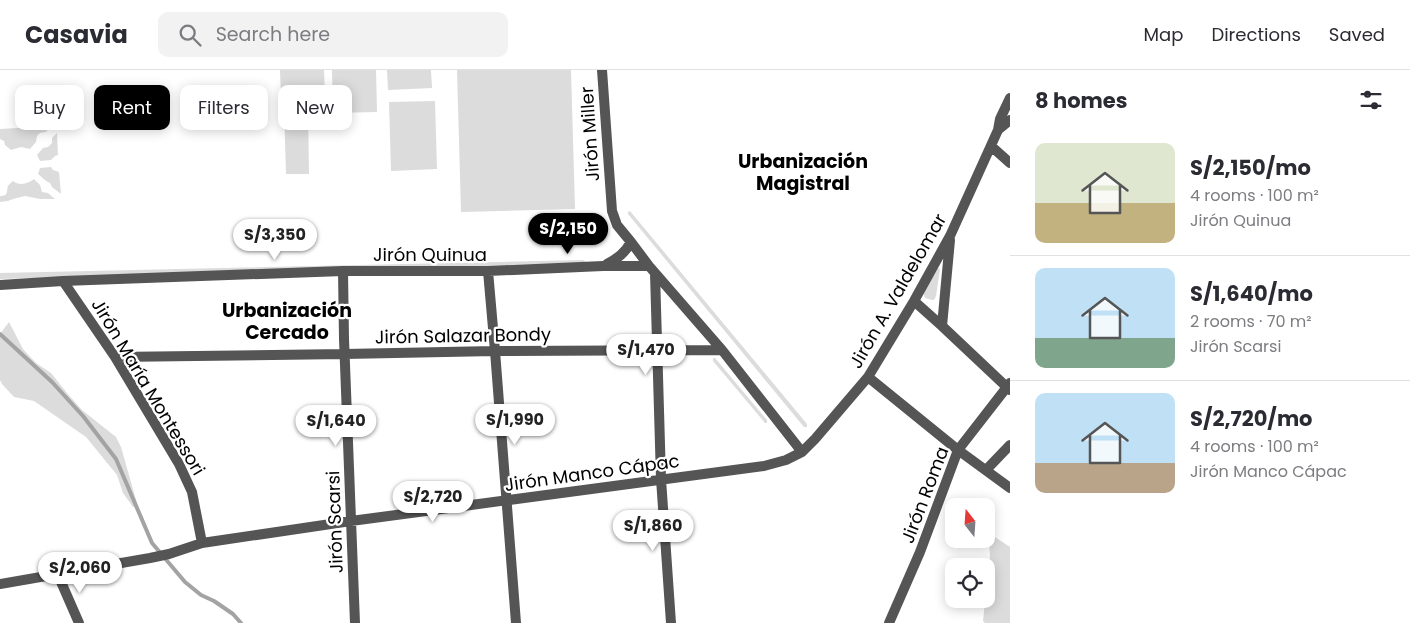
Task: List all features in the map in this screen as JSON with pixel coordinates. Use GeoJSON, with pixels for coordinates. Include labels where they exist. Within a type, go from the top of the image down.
{"type":"FeatureCollection","features":[{"type":"Feature","properties":{"kind":"street","name":"Jirón Miller"},"geometry":{"type":"LineString","coordinates":[[602,70],[612,210],[617,225],[652,269]]}},
{"type":"Feature","properties":{"kind":"street","name":"Jirón A. Valdelomar"},"geometry":{"type":"LineString","coordinates":[[802,452],[868,377],[914,301],[950,236],[998,130],[1000,119],[1010,98]]}},
{"type":"Feature","properties":{"kind":"street","name":"Jirón A. Valdelomar"},"geometry":{"type":"LineString","coordinates":[[998,130],[1010,120]]}},
{"type":"Feature","properties":{"kind":"street"},"geometry":{"type":"LineString","coordinates":[[991,146],[1010,163]]}},
{"type":"Feature","properties":{"kind":"street"},"geometry":{"type":"LineString","coordinates":[[942,326],[950,236]]}},
{"type":"Feature","properties":{"kind":"street"},"geometry":{"type":"LineString","coordinates":[[603,266],[617,259],[632,242]]}},
{"type":"Feature","properties":{"kind":"street","name":"Jirón Quinua"},"geometry":{"type":"LineString","coordinates":[[0,285],[343,271],[488,271],[603,266],[652,269]]}},
{"type":"Feature","properties":{"kind":"street"},"geometry":{"type":"LineString","coordinates":[[652,269],[722,350],[802,452]]}},
{"type":"Feature","properties":{"kind":"street"},"geometry":{"type":"LineString","coordinates":[[652,269],[658,350],[660,479],[671,623]]}},
{"type":"Feature","properties":{"kind":"street","name":"Jirón Scarsi"},"geometry":{"type":"LineString","coordinates":[[343,271],[355,623]]}},
{"type":"Feature","properties":{"kind":"street"},"geometry":{"type":"LineString","coordinates":[[488,271],[516,623]]}},
{"type":"Feature","properties":{"kind":"street","name":"Jirón María Montessori"},"geometry":{"type":"LineString","coordinates":[[64,281],[115,357],[179,464],[192,492],[202,543]]}},
{"type":"Feature","properties":{"kind":"street"},"geometry":{"type":"LineString","coordinates":[[914,301],[1009,387]]}},
{"type":"Feature","properties":{"kind":"street","name":"Jirón Salazar Bondy"},"geometry":{"type":"LineString","coordinates":[[115,357],[495,350],[722,350]]}},
{"type":"Feature","properties":{"kind":"street"},"geometry":{"type":"LineString","coordinates":[[868,377],[958,450],[1010,488]]}},
{"type":"Feature","properties":{"kind":"street","name":"Jirón Roma"},"geometry":{"type":"LineString","coordinates":[[889,623],[920,552],[958,450],[1009,387]]}},
{"type":"Feature","properties":{"kind":"street"},"geometry":{"type":"LineString","coordinates":[[986,470],[1010,445]]}},
{"type":"Feature","properties":{"kind":"street","name":"Jirón Manco Cápac"},"geometry":{"type":"LineString","coordinates":[[0,584],[150,558],[202,543],[351,521],[764,466],[786,460],[802,452]]}},
{"type":"Feature","properties":{"kind":"street"},"geometry":{"type":"LineString","coordinates":[[58,574],[79,623]]}},
{"type":"Feature","properties":{"kind":"shaded area"},"geometry":{"type":"Polygon","coordinates":[[[280,70],[324,70],[325,85],[281,85],[280,70]]]}},
{"type":"Feature","properties":{"kind":"shaded area"},"geometry":{"type":"Polygon","coordinates":[[[332,70],[376,70],[377,112],[352,113],[352,85],[332,85],[332,70]]]}},
{"type":"Feature","properties":{"kind":"shaded area"},"geometry":{"type":"Polygon","coordinates":[[[387,70],[431,70],[432,88],[388,90],[387,70]]]}},
{"type":"Feature","properties":{"kind":"shaded area"},"geometry":{"type":"Polygon","coordinates":[[[457,70],[571,70],[575,209],[461,212],[457,70]]]}},
{"type":"Feature","properties":{"kind":"shaded area"},"geometry":{"type":"Polygon","coordinates":[[[435,101],[437,169],[391,171],[389,102],[435,101]]]}},
{"type":"Feature","properties":{"kind":"shaded area"},"geometry":{"type":"Polygon","coordinates":[[[0,129],[48,130],[37,136],[36,142],[30,149],[21,147],[11,150],[0,139],[0,129]]]}},
{"type":"Feature","properties":{"kind":"shaded area"},"geometry":{"type":"Polygon","coordinates":[[[285,130],[308,130],[309,174],[286,174],[285,130]]]}},
{"type":"Feature","properties":{"kind":"shaded area"},"geometry":{"type":"Polygon","coordinates":[[[57,133],[58,155],[51,160],[40,161],[37,155],[43,148],[48,147],[52,143],[52,138],[57,133]]]}},
{"type":"Feature","properties":{"kind":"shaded area"},"geometry":{"type":"Polygon","coordinates":[[[51,167],[59,172],[61,194],[38,174],[40,168],[51,167]]]}},
{"type":"Feature","properties":{"kind":"shaded area"},"geometry":{"type":"Polygon","coordinates":[[[34,179],[40,185],[42,192],[48,193],[55,199],[25,196],[0,202],[0,196],[6,194],[8,186],[13,181],[23,184],[34,179]]]}},
{"type":"Feature","properties":{"kind":"shaded area"},"geometry":{"type":"Polygon","coordinates":[[[630,211],[807,424],[807,427],[804,427],[628,214],[630,211]]]}},
{"type":"Feature","properties":{"kind":"shaded area"},"geometry":{"type":"Polygon","coordinates":[[[583,260],[586,262],[584,265],[0,279],[0,273],[583,260]]]}},
{"type":"Feature","properties":{"kind":"shaded area"},"geometry":{"type":"Polygon","coordinates":[[[938,268],[940,269],[936,296],[934,300],[925,298],[923,292],[938,268]]]}},
{"type":"Feature","properties":{"kind":"shaded area"},"geometry":{"type":"Polygon","coordinates":[[[9,322],[23,349],[36,363],[51,373],[82,410],[116,437],[121,447],[138,507],[133,507],[123,493],[117,475],[86,437],[34,401],[14,397],[2,384],[0,380],[0,334],[9,322]]]}},
{"type":"Feature","properties":{"kind":"shaded area"},"geometry":{"type":"Polygon","coordinates":[[[713,358],[715,358],[767,420],[767,423],[765,423],[713,361],[713,358]]]}},
{"type":"Feature","properties":{"kind":"shaded area"},"geometry":{"type":"Polygon","coordinates":[[[995,537],[1010,547],[1010,623],[985,623],[983,621],[984,608],[995,608],[995,558],[990,558],[989,548],[995,548],[995,537]]]}},
{"type":"Feature","properties":{"kind":"waterway"},"geometry":{"type":"LineString","coordinates":[[0,334],[52,382],[83,416],[116,459],[152,543],[185,582],[201,595],[233,614],[241,623]]}},
{"type":"Feature","properties":{"kind":"district","name":"Urbanización Magistral"},"geometry":{"type":"Point","coordinates":[803,172]}},
{"type":"Feature","properties":{"kind":"district","name":"Urbanización Cercado"},"geometry":{"type":"Point","coordinates":[287,321]}}]}
